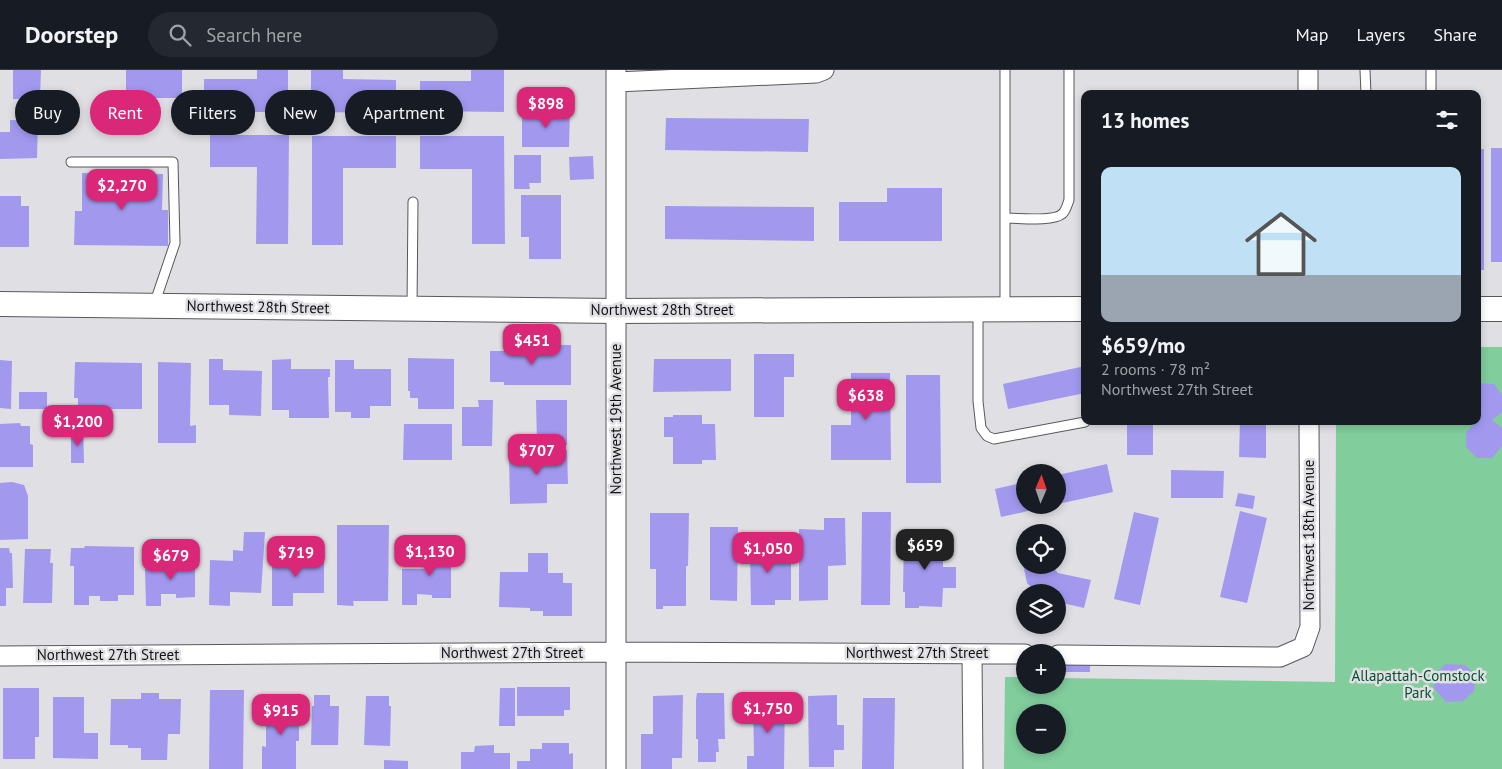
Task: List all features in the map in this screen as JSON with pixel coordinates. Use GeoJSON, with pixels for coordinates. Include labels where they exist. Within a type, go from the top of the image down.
{"type":"FeatureCollection","features":[{"type":"Feature","properties":{"kind":"street"},"geometry":{"type":"LineString","coordinates":[[616,76],[816,74],[824,70]]}},
{"type":"Feature","properties":{"kind":"street"},"geometry":{"type":"LineString","coordinates":[[1308,70],[1308,90]]}},
{"type":"Feature","properties":{"kind":"street","name":"Northwest 19th Avenue"},"geometry":{"type":"LineString","coordinates":[[616,76],[616,769]]}},
{"type":"Feature","properties":{"kind":"street","name":"Northwest 28th Street"},"geometry":{"type":"LineString","coordinates":[[0,304],[616,311],[1081,309]]}},
{"type":"Feature","properties":{"kind":"street"},"geometry":{"type":"LineString","coordinates":[[1481,309],[1502,309]]}},
{"type":"Feature","properties":{"kind":"street","name":"Northwest 18th Avenue"},"geometry":{"type":"LineString","coordinates":[[1066,654],[1280,657],[1303,648],[1310,627],[1309,425]]}},
{"type":"Feature","properties":{"kind":"street","name":"Northwest 27th Street"},"geometry":{"type":"LineString","coordinates":[[0,656],[616,652],[1016,654]]}},
{"type":"Feature","properties":{"kind":"street"},"geometry":{"type":"LineString","coordinates":[[972,654],[974,769]]}},
{"type":"Feature","properties":{"kind":"lane"},"geometry":{"type":"LineString","coordinates":[[1005,70],[1005,310]]}},
{"type":"Feature","properties":{"kind":"lane"},"geometry":{"type":"LineString","coordinates":[[1006,218],[1047,218],[1058,217],[1064,213],[1069,200],[1069,70]]}},
{"type":"Feature","properties":{"kind":"lane"},"geometry":{"type":"LineString","coordinates":[[1365,70],[1366,90]]}},
{"type":"Feature","properties":{"kind":"lane"},"geometry":{"type":"LineString","coordinates":[[1431,70],[1431,90]]}},
{"type":"Feature","properties":{"kind":"lane"},"geometry":{"type":"LineString","coordinates":[[71,162],[173,162],[175,243],[154,306]]}},
{"type":"Feature","properties":{"kind":"lane"},"geometry":{"type":"LineString","coordinates":[[412,309],[413,202]]}},
{"type":"Feature","properties":{"kind":"lane"},"geometry":{"type":"LineString","coordinates":[[978,310],[978,402],[981,428],[984,433],[994,439],[1081,423]]}},
{"type":"Feature","properties":{"kind":"green space","name":"Allapattah-Comstock Park"},"geometry":{"type":"Polygon","coordinates":[[[1481,347],[1502,347],[1502,769],[1004,769],[1005,677],[1016,677],[1016,694],[1066,694],[1066,678],[1335,682],[1336,425],[1481,425],[1481,347]]]}},
{"type":"Feature","properties":{"kind":"building"},"geometry":{"type":"Polygon","coordinates":[[[13,70],[41,70],[40,90],[15,90],[15,99],[13,99],[13,70]]]}},
{"type":"Feature","properties":{"kind":"building"},"geometry":{"type":"Polygon","coordinates":[[[126,70],[182,70],[182,90],[171,90],[171,98],[161,98],[161,90],[126,90],[126,70]]]}},
{"type":"Feature","properties":{"kind":"building"},"geometry":{"type":"Polygon","coordinates":[[[257,70],[288,70],[288,90],[265,90],[265,112],[255,112],[255,90],[204,90],[204,79],[257,79],[257,70]]]}},
{"type":"Feature","properties":{"kind":"building"},"geometry":{"type":"Polygon","coordinates":[[[311,70],[343,70],[343,79],[396,80],[396,90],[345,90],[345,112],[335,112],[335,90],[311,90],[311,70]]]}},
{"type":"Feature","properties":{"kind":"building"},"geometry":{"type":"Polygon","coordinates":[[[471,70],[504,70],[504,112],[463,112],[463,90],[420,90],[420,81],[471,81],[471,70]]]}},
{"type":"Feature","properties":{"kind":"building"},"geometry":{"type":"Polygon","coordinates":[[[522,110],[570,111],[569,147],[522,147],[522,110]]]}},
{"type":"Feature","properties":{"kind":"building"},"geometry":{"type":"Polygon","coordinates":[[[666,118],[809,119],[808,152],[665,150],[666,118]]]}},
{"type":"Feature","properties":{"kind":"building"},"geometry":{"type":"Polygon","coordinates":[[[10,120],[15,120],[15,135],[38,135],[37,158],[0,159],[0,132],[10,132],[10,120]]]}},
{"type":"Feature","properties":{"kind":"building"},"geometry":{"type":"Polygon","coordinates":[[[210,135],[289,135],[288,244],[256,244],[257,167],[210,167],[210,135]]]}},
{"type":"Feature","properties":{"kind":"building"},"geometry":{"type":"Polygon","coordinates":[[[312,136],[396,136],[396,168],[343,168],[343,245],[312,245],[312,136]]]}},
{"type":"Feature","properties":{"kind":"building"},"geometry":{"type":"Polygon","coordinates":[[[420,136],[504,136],[505,244],[472,244],[472,169],[420,169],[420,136]]]}},
{"type":"Feature","properties":{"kind":"building"},"geometry":{"type":"Polygon","coordinates":[[[1491,148],[1502,148],[1502,262],[1491,262],[1491,148]]]}},
{"type":"Feature","properties":{"kind":"building"},"geometry":{"type":"Polygon","coordinates":[[[1481,149],[1484,149],[1484,270],[1481,270],[1481,149]]]}},
{"type":"Feature","properties":{"kind":"building"},"geometry":{"type":"Polygon","coordinates":[[[514,155],[541,155],[541,183],[529,183],[530,189],[514,189],[514,155]]]}},
{"type":"Feature","properties":{"kind":"building"},"geometry":{"type":"Polygon","coordinates":[[[593,156],[594,179],[570,180],[569,157],[593,156]]]}},
{"type":"Feature","properties":{"kind":"building"},"geometry":{"type":"Polygon","coordinates":[[[82,173],[163,174],[162,210],[168,210],[168,246],[74,245],[75,211],[82,211],[82,173]]]}},
{"type":"Feature","properties":{"kind":"building"},"geometry":{"type":"Polygon","coordinates":[[[887,188],[942,188],[942,241],[839,241],[839,202],[887,202],[887,188]]]}},
{"type":"Feature","properties":{"kind":"building"},"geometry":{"type":"Polygon","coordinates":[[[521,195],[561,195],[561,259],[529,259],[529,237],[521,237],[521,195]]]}},
{"type":"Feature","properties":{"kind":"building"},"geometry":{"type":"Polygon","coordinates":[[[0,196],[21,196],[21,206],[29,206],[29,247],[0,247],[0,196]]]}},
{"type":"Feature","properties":{"kind":"building"},"geometry":{"type":"Polygon","coordinates":[[[665,206],[814,207],[814,241],[665,239],[665,206]]]}},
{"type":"Feature","properties":{"kind":"building"},"geometry":{"type":"Polygon","coordinates":[[[504,345],[520,345],[520,353],[543,353],[543,345],[571,345],[571,385],[504,385],[504,382],[490,382],[490,351],[504,351],[504,345]]]}},
{"type":"Feature","properties":{"kind":"building"},"geometry":{"type":"Polygon","coordinates":[[[754,354],[794,354],[794,377],[784,377],[784,417],[754,417],[754,354]]]}},
{"type":"Feature","properties":{"kind":"building"},"geometry":{"type":"Polygon","coordinates":[[[408,358],[454,359],[454,409],[418,409],[418,398],[410,398],[410,391],[408,391],[408,358]]]}},
{"type":"Feature","properties":{"kind":"building"},"geometry":{"type":"Polygon","coordinates":[[[209,359],[223,359],[223,370],[262,371],[261,416],[229,415],[229,405],[209,405],[209,359]]]}},
{"type":"Feature","properties":{"kind":"building"},"geometry":{"type":"Polygon","coordinates":[[[291,359],[291,369],[330,369],[330,377],[328,377],[329,418],[289,418],[289,410],[272,410],[272,360],[291,359]]]}},
{"type":"Feature","properties":{"kind":"building"},"geometry":{"type":"Polygon","coordinates":[[[654,359],[731,359],[731,391],[653,392],[654,359]]]}},
{"type":"Feature","properties":{"kind":"building"},"geometry":{"type":"Polygon","coordinates":[[[0,360],[12,361],[11,409],[0,408],[0,360]]]}},
{"type":"Feature","properties":{"kind":"building"},"geometry":{"type":"Polygon","coordinates":[[[335,360],[354,360],[354,369],[391,369],[391,406],[370,406],[370,418],[351,418],[351,412],[335,412],[335,360]]]}},
{"type":"Feature","properties":{"kind":"building"},"geometry":{"type":"Polygon","coordinates":[[[75,362],[142,363],[142,409],[102,409],[102,406],[78,406],[78,398],[74,398],[75,362]]]}},
{"type":"Feature","properties":{"kind":"building"},"geometry":{"type":"Polygon","coordinates":[[[158,362],[191,363],[190,426],[196,425],[196,443],[158,443],[158,362]]]}},
{"type":"Feature","properties":{"kind":"building"},"geometry":{"type":"Polygon","coordinates":[[[1081,367],[1081,394],[1008,409],[1003,384],[1081,367]]]}},
{"type":"Feature","properties":{"kind":"building"},"geometry":{"type":"Polygon","coordinates":[[[851,373],[890,373],[891,460],[831,460],[831,425],[851,425],[851,373]]]}},
{"type":"Feature","properties":{"kind":"building"},"geometry":{"type":"Polygon","coordinates":[[[906,375],[940,375],[941,483],[906,483],[906,375]]]}},
{"type":"Feature","properties":{"kind":"building"},"geometry":{"type":"Polygon","coordinates":[[[1481,383],[1494,384],[1502,395],[1502,412],[1492,420],[1502,428],[1502,446],[1492,458],[1477,458],[1466,447],[1466,432],[1474,425],[1481,425],[1481,383]]]}},
{"type":"Feature","properties":{"kind":"building"},"geometry":{"type":"Polygon","coordinates":[[[19,392],[47,392],[47,409],[19,409],[19,392]]]}},
{"type":"Feature","properties":{"kind":"building"},"geometry":{"type":"Polygon","coordinates":[[[478,400],[493,400],[492,446],[462,446],[462,407],[479,407],[478,400]]]}},
{"type":"Feature","properties":{"kind":"building"},"geometry":{"type":"Polygon","coordinates":[[[536,400],[567,400],[567,445],[537,445],[536,400]]]}},
{"type":"Feature","properties":{"kind":"building"},"geometry":{"type":"Polygon","coordinates":[[[673,415],[702,415],[702,424],[715,424],[716,460],[702,460],[702,464],[673,464],[673,437],[664,437],[664,417],[673,417],[673,415]]]}},
{"type":"Feature","properties":{"kind":"building"},"geometry":{"type":"Polygon","coordinates":[[[20,423],[21,426],[30,426],[30,444],[33,445],[33,467],[0,467],[0,424],[20,423]]]}},
{"type":"Feature","properties":{"kind":"building"},"geometry":{"type":"Polygon","coordinates":[[[79,423],[83,423],[84,463],[71,463],[71,436],[79,436],[79,423]]]}},
{"type":"Feature","properties":{"kind":"building"},"geometry":{"type":"Polygon","coordinates":[[[404,424],[452,424],[452,460],[403,460],[404,424]]]}},
{"type":"Feature","properties":{"kind":"building"},"geometry":{"type":"Polygon","coordinates":[[[1127,425],[1153,425],[1153,455],[1127,455],[1127,425]]]}},
{"type":"Feature","properties":{"kind":"building"},"geometry":{"type":"Polygon","coordinates":[[[1240,425],[1266,425],[1266,458],[1239,457],[1240,425]]]}},
{"type":"Feature","properties":{"kind":"building"},"geometry":{"type":"Polygon","coordinates":[[[567,450],[568,484],[547,484],[547,503],[510,504],[509,459],[530,459],[530,451],[567,450]]]}},
{"type":"Feature","properties":{"kind":"building"},"geometry":{"type":"Polygon","coordinates":[[[1107,464],[1113,492],[1066,502],[1066,473],[1107,464]]]}},
{"type":"Feature","properties":{"kind":"building"},"geometry":{"type":"Polygon","coordinates":[[[1171,470],[1224,471],[1223,498],[1171,498],[1171,470]]]}},
{"type":"Feature","properties":{"kind":"building"},"geometry":{"type":"Polygon","coordinates":[[[12,482],[24,485],[28,496],[28,539],[0,540],[0,483],[12,482]]]}},
{"type":"Feature","properties":{"kind":"building"},"geometry":{"type":"Polygon","coordinates":[[[1016,484],[1016,514],[1001,517],[995,489],[1016,484]]]}},
{"type":"Feature","properties":{"kind":"building"},"geometry":{"type":"Polygon","coordinates":[[[1238,493],[1255,496],[1253,509],[1235,506],[1238,493]]]}},
{"type":"Feature","properties":{"kind":"building"},"geometry":{"type":"Polygon","coordinates":[[[1240,511],[1267,518],[1247,603],[1220,597],[1240,511]]]}},
{"type":"Feature","properties":{"kind":"building"},"geometry":{"type":"Polygon","coordinates":[[[862,512],[891,512],[890,605],[861,605],[862,512]]]}},
{"type":"Feature","properties":{"kind":"building"},"geometry":{"type":"Polygon","coordinates":[[[1134,512],[1159,518],[1140,605],[1114,599],[1134,512]]]}},
{"type":"Feature","properties":{"kind":"building"},"geometry":{"type":"Polygon","coordinates":[[[650,513],[689,513],[686,606],[663,606],[663,609],[656,609],[656,569],[650,569],[650,513]]]}},
{"type":"Feature","properties":{"kind":"building"},"geometry":{"type":"Polygon","coordinates":[[[824,518],[845,518],[846,565],[828,566],[828,600],[799,601],[799,529],[824,530],[824,518]]]}},
{"type":"Feature","properties":{"kind":"building"},"geometry":{"type":"Polygon","coordinates":[[[337,525],[389,525],[388,601],[353,601],[354,606],[337,605],[337,525]]]}},
{"type":"Feature","properties":{"kind":"building"},"geometry":{"type":"Polygon","coordinates":[[[710,527],[738,527],[737,601],[710,600],[710,527]]]}},
{"type":"Feature","properties":{"kind":"building"},"geometry":{"type":"Polygon","coordinates":[[[244,532],[265,532],[261,593],[230,592],[230,606],[209,605],[210,560],[233,561],[233,550],[243,551],[244,532]]]}},
{"type":"Feature","properties":{"kind":"building"},"geometry":{"type":"Polygon","coordinates":[[[904,533],[943,534],[943,567],[956,567],[956,588],[943,588],[942,607],[919,606],[919,608],[905,608],[905,592],[903,592],[904,533]]]}},
{"type":"Feature","properties":{"kind":"building"},"geometry":{"type":"Polygon","coordinates":[[[753,534],[773,534],[774,564],[791,564],[791,600],[775,600],[775,605],[751,605],[750,553],[753,553],[753,534]]]}},
{"type":"Feature","properties":{"kind":"building"},"geometry":{"type":"Polygon","coordinates":[[[432,542],[451,542],[451,598],[432,598],[432,595],[417,594],[417,605],[402,605],[402,569],[431,569],[432,542]]]}},
{"type":"Feature","properties":{"kind":"building"},"geometry":{"type":"Polygon","coordinates":[[[85,546],[134,547],[134,595],[118,595],[118,601],[100,601],[100,596],[89,596],[89,605],[74,605],[74,566],[70,566],[71,548],[84,548],[85,546]]]}},
{"type":"Feature","properties":{"kind":"building"},"geometry":{"type":"Polygon","coordinates":[[[0,548],[9,548],[10,553],[12,553],[13,588],[6,588],[6,606],[0,606],[0,548]]]}},
{"type":"Feature","properties":{"kind":"building"},"geometry":{"type":"Polygon","coordinates":[[[25,549],[51,549],[50,563],[53,563],[52,603],[23,603],[25,549]]]}},
{"type":"Feature","properties":{"kind":"building"},"geometry":{"type":"Polygon","coordinates":[[[292,551],[307,551],[307,562],[324,562],[324,593],[293,593],[293,606],[272,606],[272,560],[292,561],[292,551]]]}},
{"type":"Feature","properties":{"kind":"building"},"geometry":{"type":"Polygon","coordinates":[[[528,553],[548,553],[548,573],[563,573],[563,583],[572,583],[572,616],[543,616],[543,611],[530,611],[530,608],[499,607],[500,572],[528,572],[528,553]]]}},
{"type":"Feature","properties":{"kind":"building"},"geometry":{"type":"Polygon","coordinates":[[[176,554],[195,554],[195,597],[176,598],[176,594],[161,594],[161,606],[146,606],[145,569],[176,569],[176,554]]]}},
{"type":"Feature","properties":{"kind":"building"},"geometry":{"type":"Polygon","coordinates":[[[1025,574],[1063,574],[1091,580],[1084,608],[1066,604],[1066,584],[1027,583],[1025,574]]]}},
{"type":"Feature","properties":{"kind":"building"},"geometry":{"type":"Polygon","coordinates":[[[1090,661],[1090,672],[1066,672],[1066,662],[1090,661]]]}},
{"type":"Feature","properties":{"kind":"building"},"geometry":{"type":"Polygon","coordinates":[[[1446,664],[1465,665],[1476,675],[1474,691],[1463,701],[1446,702],[1434,688],[1434,674],[1446,664]]]}},
{"type":"Feature","properties":{"kind":"building"},"geometry":{"type":"Polygon","coordinates":[[[517,687],[570,687],[570,710],[564,710],[564,716],[517,716],[517,687]]]}},
{"type":"Feature","properties":{"kind":"building"},"geometry":{"type":"Polygon","coordinates":[[[3,688],[39,688],[39,737],[35,737],[35,759],[3,759],[3,688]]]}},
{"type":"Feature","properties":{"kind":"building"},"geometry":{"type":"Polygon","coordinates":[[[500,688],[515,688],[515,726],[499,726],[500,688]]]}},
{"type":"Feature","properties":{"kind":"building"},"geometry":{"type":"Polygon","coordinates":[[[210,690],[244,690],[243,769],[209,769],[210,690]]]}},
{"type":"Feature","properties":{"kind":"building"},"geometry":{"type":"Polygon","coordinates":[[[141,693],[159,693],[159,699],[181,699],[180,734],[168,734],[167,760],[141,760],[141,748],[128,748],[128,745],[110,745],[111,699],[141,699],[141,693]]]}},
{"type":"Feature","properties":{"kind":"building"},"geometry":{"type":"Polygon","coordinates":[[[697,693],[724,693],[725,739],[718,739],[719,752],[716,752],[716,762],[698,762],[698,739],[696,739],[697,693]]]}},
{"type":"Feature","properties":{"kind":"building"},"geometry":{"type":"Polygon","coordinates":[[[314,695],[330,695],[330,706],[339,706],[338,745],[311,745],[314,695]]]}},
{"type":"Feature","properties":{"kind":"building"},"geometry":{"type":"Polygon","coordinates":[[[683,695],[682,758],[672,758],[672,769],[641,769],[641,734],[653,734],[653,696],[683,695]]]}},
{"type":"Feature","properties":{"kind":"building"},"geometry":{"type":"Polygon","coordinates":[[[766,695],[785,696],[784,769],[747,769],[747,756],[754,756],[753,699],[766,700],[766,695]]]}},
{"type":"Feature","properties":{"kind":"building"},"geometry":{"type":"Polygon","coordinates":[[[837,695],[837,725],[844,725],[844,750],[834,750],[834,767],[809,767],[808,696],[837,695]]]}},
{"type":"Feature","properties":{"kind":"building"},"geometry":{"type":"Polygon","coordinates":[[[366,696],[389,696],[389,706],[391,706],[390,746],[364,745],[366,696]]]}},
{"type":"Feature","properties":{"kind":"building"},"geometry":{"type":"Polygon","coordinates":[[[53,697],[84,697],[84,733],[98,733],[98,759],[53,758],[53,697]]]}},
{"type":"Feature","properties":{"kind":"building"},"geometry":{"type":"Polygon","coordinates":[[[863,698],[895,698],[894,769],[862,769],[863,698]]]}},
{"type":"Feature","properties":{"kind":"building"},"geometry":{"type":"Polygon","coordinates":[[[291,699],[291,704],[299,704],[299,741],[296,741],[296,769],[262,769],[262,746],[266,747],[266,703],[278,703],[278,700],[291,699]]]}},
{"type":"Feature","properties":{"kind":"building"},"geometry":{"type":"Polygon","coordinates":[[[542,743],[569,743],[569,754],[573,753],[573,769],[517,769],[517,761],[530,761],[530,749],[542,749],[542,743]]]}},
{"type":"Feature","properties":{"kind":"building"},"geometry":{"type":"Polygon","coordinates":[[[494,745],[494,753],[510,753],[510,769],[461,769],[461,752],[474,752],[475,746],[494,745]]]}},
{"type":"Feature","properties":{"kind":"building"},"geometry":{"type":"Polygon","coordinates":[[[384,760],[408,761],[408,769],[384,769],[384,760]]]}}]}
